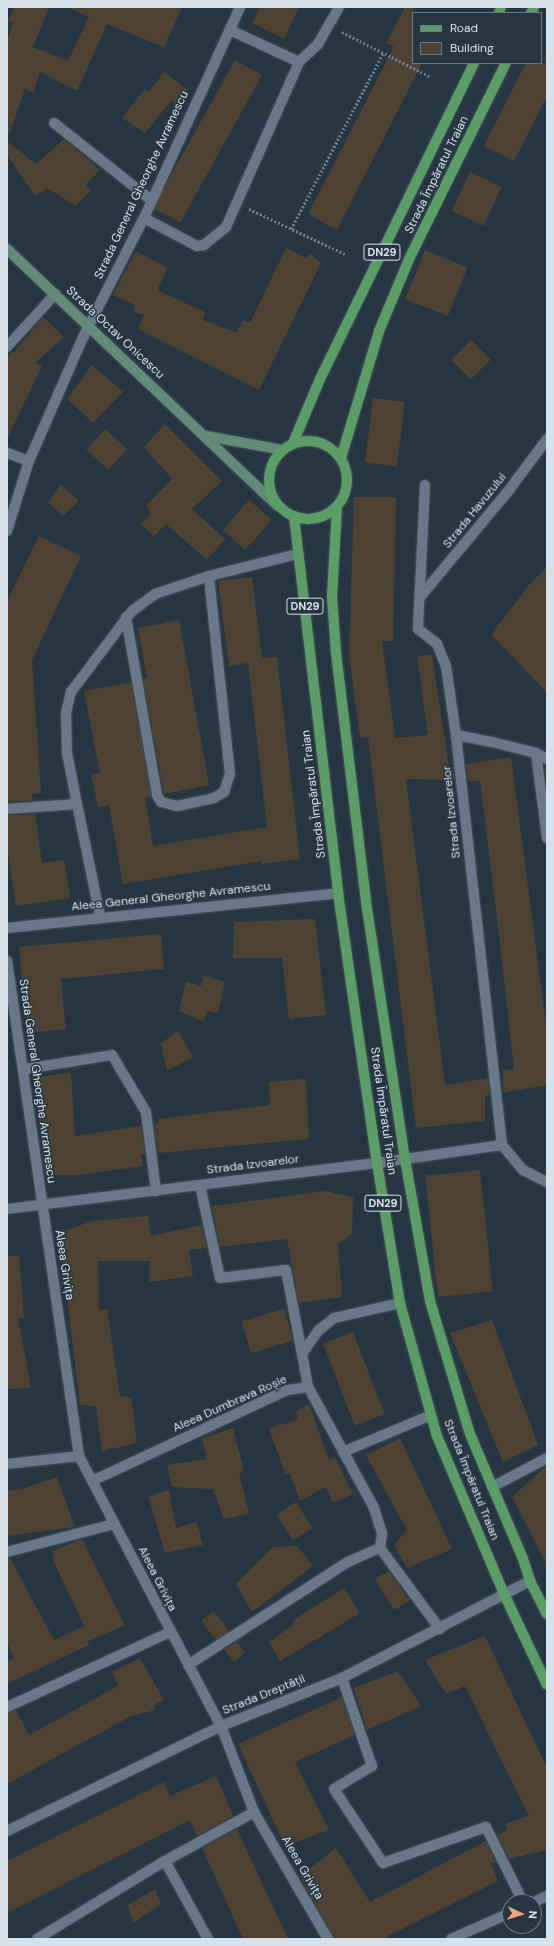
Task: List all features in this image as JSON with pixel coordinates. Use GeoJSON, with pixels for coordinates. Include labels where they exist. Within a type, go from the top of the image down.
{"type":"FeatureCollection","features":[{"type":"Feature","properties":{"kind":"main road","name":"Strada Împăratul Traian"},"geometry":{"type":"LineString","coordinates":[[293,444],[320,379],[474,64]]}},
{"type":"Feature","properties":{"kind":"main road","name":"Strada Împăratul Traian"},"geometry":{"type":"LineString","coordinates":[[341,458],[379,331],[410,257],[506,64]]}},
{"type":"Feature","properties":{"kind":"main road"},"geometry":{"type":"LineString","coordinates":[[337,507],[327,515],[314,519],[294,516],[278,506],[270,488],[270,474],[274,460],[283,450],[293,444],[307,441],[320,443],[332,448],[341,458]]}},
{"type":"Feature","properties":{"kind":"main road","name":"DN29"},"geometry":{"type":"LineString","coordinates":[[337,507],[344,496],[347,483],[346,470],[341,458]]}},
{"type":"Feature","properties":{"kind":"main road","name":"Strada Împăratul Traian"},"geometry":{"type":"LineString","coordinates":[[337,507],[332,597],[336,653],[366,902],[405,1159],[430,1301],[470,1434],[524,1559],[530,1582],[547,1614]]}},
{"type":"Feature","properties":{"kind":"main road","name":"Strada Împăratul Traian"},"geometry":{"type":"LineString","coordinates":[[294,516],[338,893],[377,1163],[400,1303],[437,1436],[505,1596],[547,1684]]}},
{"type":"Feature","properties":{"kind":"street","name":"Strada General Gheorghe Avramescu"},"geometry":{"type":"LineString","coordinates":[[7,531],[29,461],[88,325],[144,218],[150,199],[240,7]]}},
{"type":"Feature","properties":{"kind":"street"},"geometry":{"type":"LineString","coordinates":[[144,218],[182,240],[197,246],[204,245],[226,227],[299,62],[318,44],[339,7]]}},
{"type":"Feature","properties":{"kind":"street"},"geometry":{"type":"LineString","coordinates":[[230,30],[299,62]]}},
{"type":"Feature","properties":{"kind":"street"},"geometry":{"type":"LineString","coordinates":[[54,123],[150,199]]}},
{"type":"Feature","properties":{"kind":"street","name":"Strada Octav Onicescu"},"geometry":{"type":"LineString","coordinates":[[7,249],[206,436],[278,506]]}},
{"type":"Feature","properties":{"kind":"street"},"geometry":{"type":"LineString","coordinates":[[7,347],[55,294]]}},
{"type":"Feature","properties":{"kind":"street"},"geometry":{"type":"LineString","coordinates":[[206,436],[283,450]]}},
{"type":"Feature","properties":{"kind":"street","name":"Strada Havuzului"},"geometry":{"type":"LineString","coordinates":[[420,597],[509,490],[547,439]]}},
{"type":"Feature","properties":{"kind":"street"},"geometry":{"type":"LineString","coordinates":[[7,453],[29,461]]}},
{"type":"Feature","properties":{"kind":"street","name":"Strada Izvoarelor"},"geometry":{"type":"LineString","coordinates":[[7,1209],[377,1163],[502,1145],[456,735],[446,666],[437,644],[418,629],[425,485]]}},
{"type":"Feature","properties":{"kind":"street"},"geometry":{"type":"LineString","coordinates":[[100,916],[67,753],[66,713],[71,692],[126,617],[155,594],[209,576],[298,554]]}},
{"type":"Feature","properties":{"kind":"street"},"geometry":{"type":"LineString","coordinates":[[126,617],[157,795],[161,802],[177,806],[214,798],[224,792],[230,774],[209,576]]}},
{"type":"Feature","properties":{"kind":"street"},"geometry":{"type":"LineString","coordinates":[[456,735],[536,753],[547,759]]}},
{"type":"Feature","properties":{"kind":"street"},"geometry":{"type":"LineString","coordinates":[[536,753],[547,838]]}},
{"type":"Feature","properties":{"kind":"street"},"geometry":{"type":"LineString","coordinates":[[7,810],[78,804]]}},
{"type":"Feature","properties":{"kind":"street","name":"Aleea General Gheorghe Avramescu"},"geometry":{"type":"LineString","coordinates":[[7,928],[100,916],[338,893]]}},
{"type":"Feature","properties":{"kind":"street","name":"Strada General Gheorghe Avramescu"},"geometry":{"type":"LineString","coordinates":[[7,961],[24,1069],[42,1205]]}},
{"type":"Feature","properties":{"kind":"street"},"geometry":{"type":"LineString","coordinates":[[24,1069],[112,1056],[146,1112],[156,1191]]}},
{"type":"Feature","properties":{"kind":"street"},"geometry":{"type":"LineString","coordinates":[[502,1145],[523,1170],[547,1182]]}},
{"type":"Feature","properties":{"kind":"street","name":"Aleea Dumbrava Roșie"},"geometry":{"type":"LineString","coordinates":[[92,1481],[287,1390],[308,1387],[286,1270],[220,1278],[200,1185]]}},
{"type":"Feature","properties":{"kind":"street","name":"Aleea Grivița"},"geometry":{"type":"LineString","coordinates":[[42,1205],[79,1456],[170,1632],[221,1726],[254,1812],[328,1939]]}},
{"type":"Feature","properties":{"kind":"street"},"geometry":{"type":"LineString","coordinates":[[302,1354],[318,1331],[334,1318],[400,1303]]}},
{"type":"Feature","properties":{"kind":"street"},"geometry":{"type":"LineString","coordinates":[[308,1387],[373,1506],[382,1533],[380,1548],[440,1629]]}},
{"type":"Feature","properties":{"kind":"street"},"geometry":{"type":"LineString","coordinates":[[343,1452],[431,1415]]}},
{"type":"Feature","properties":{"kind":"street"},"geometry":{"type":"LineString","coordinates":[[7,1464],[79,1456]]}},
{"type":"Feature","properties":{"kind":"street"},"geometry":{"type":"LineString","coordinates":[[492,1487],[547,1458]]}},
{"type":"Feature","properties":{"kind":"street"},"geometry":{"type":"LineString","coordinates":[[7,1552],[114,1524]]}},
{"type":"Feature","properties":{"kind":"street"},"geometry":{"type":"LineString","coordinates":[[188,1665],[348,1562],[380,1548]]}},
{"type":"Feature","properties":{"kind":"street","name":"Strada Dreptății"},"geometry":{"type":"LineString","coordinates":[[7,1831],[221,1726],[342,1678],[530,1582]]}},
{"type":"Feature","properties":{"kind":"street"},"geometry":{"type":"LineString","coordinates":[[7,1707],[170,1632]]}},
{"type":"Feature","properties":{"kind":"street"},"geometry":{"type":"LineString","coordinates":[[342,1678],[372,1766],[334,1789],[383,1863],[486,1827],[519,1894]]}},
{"type":"Feature","properties":{"kind":"street"},"geometry":{"type":"LineString","coordinates":[[37,1939],[165,1861],[254,1812]]}},
{"type":"Feature","properties":{"kind":"street"},"geometry":{"type":"LineString","coordinates":[[165,1861],[208,1939]]}},
{"type":"Feature","properties":{"kind":"street"},"geometry":{"type":"LineString","coordinates":[[451,1939],[502,1917]]}},
{"type":"Feature","properties":{"kind":"path"},"geometry":{"type":"LineString","coordinates":[[329,26],[431,77]]}},
{"type":"Feature","properties":{"kind":"path"},"geometry":{"type":"LineString","coordinates":[[291,229],[383,53]]}},
{"type":"Feature","properties":{"kind":"path"},"geometry":{"type":"LineString","coordinates":[[236,203],[345,254]]}},
{"type":"Feature","properties":{"kind":"building"},"geometry":{"type":"Polygon","coordinates":[[[14,7],[49,7],[33,47],[68,61],[89,17],[67,7],[182,7],[164,47],[107,24],[77,91],[40,72],[33,93],[25,89],[10,133],[7,133],[7,42],[13,23],[8,21],[14,7]]]}},
{"type":"Feature","properties":{"kind":"building"},"geometry":{"type":"Polygon","coordinates":[[[260,7],[299,7],[284,39],[252,23],[260,7]]]}},
{"type":"Feature","properties":{"kind":"building"},"geometry":{"type":"Polygon","coordinates":[[[405,7],[413,7],[412,64],[421,64],[337,230],[308,214],[394,47],[386,43],[405,7]]]}},
{"type":"Feature","properties":{"kind":"building"},"geometry":{"type":"Polygon","coordinates":[[[235,60],[262,75],[180,223],[153,208],[235,60]]]}},
{"type":"Feature","properties":{"kind":"building"},"geometry":{"type":"Polygon","coordinates":[[[547,63],[547,96],[514,161],[484,146],[525,64],[547,63]]]}},
{"type":"Feature","properties":{"kind":"building"},"geometry":{"type":"Polygon","coordinates":[[[164,72],[187,89],[177,105],[172,100],[145,133],[122,118],[145,89],[149,92],[164,72]]]}},
{"type":"Feature","properties":{"kind":"building"},"geometry":{"type":"Polygon","coordinates":[[[64,139],[100,170],[85,185],[91,191],[75,206],[47,188],[35,196],[7,155],[7,141],[36,164],[64,139]]]}},
{"type":"Feature","properties":{"kind":"building"},"geometry":{"type":"Polygon","coordinates":[[[470,172],[502,187],[484,226],[452,211],[470,172]]]}},
{"type":"Feature","properties":{"kind":"building"},"geometry":{"type":"Polygon","coordinates":[[[286,248],[306,258],[310,254],[321,263],[259,390],[138,329],[144,315],[133,312],[135,305],[113,295],[136,251],[168,268],[157,290],[205,312],[203,320],[237,333],[243,320],[250,323],[286,248]]]}},
{"type":"Feature","properties":{"kind":"building"},"geometry":{"type":"Polygon","coordinates":[[[425,250],[468,267],[448,316],[405,299],[425,250]]]}},
{"type":"Feature","properties":{"kind":"building"},"geometry":{"type":"Polygon","coordinates":[[[43,317],[64,337],[35,363],[42,366],[7,439],[7,360],[11,352],[14,352],[43,317]]]}},
{"type":"Feature","properties":{"kind":"building"},"geometry":{"type":"Polygon","coordinates":[[[471,340],[491,360],[471,380],[451,360],[471,340]]]}},
{"type":"Feature","properties":{"kind":"building"},"geometry":{"type":"Polygon","coordinates":[[[92,365],[123,392],[93,423],[67,399],[92,365]]]}},
{"type":"Feature","properties":{"kind":"building"},"geometry":{"type":"Polygon","coordinates":[[[373,398],[405,402],[397,466],[365,463],[373,398]]]}},
{"type":"Feature","properties":{"kind":"building"},"geometry":{"type":"Polygon","coordinates":[[[165,424],[222,481],[192,509],[225,539],[207,560],[166,524],[154,536],[141,525],[151,514],[146,506],[172,479],[144,447],[165,424]]]}},
{"type":"Feature","properties":{"kind":"building"},"geometry":{"type":"Polygon","coordinates":[[[105,429],[127,449],[109,470],[86,450],[105,429]]]}},
{"type":"Feature","properties":{"kind":"building"},"geometry":{"type":"Polygon","coordinates":[[[61,485],[79,501],[63,516],[48,502],[61,485]]]}},
{"type":"Feature","properties":{"kind":"building"},"geometry":{"type":"Polygon","coordinates":[[[354,497],[396,497],[393,641],[382,641],[395,738],[428,735],[417,656],[432,655],[449,767],[453,767],[455,780],[406,779],[445,1085],[488,1078],[490,1095],[485,1096],[485,1121],[416,1128],[368,737],[360,738],[349,655],[354,497]]]}},
{"type":"Feature","properties":{"kind":"building"},"geometry":{"type":"Polygon","coordinates":[[[249,500],[272,520],[245,550],[223,530],[249,500]]]}},
{"type":"Feature","properties":{"kind":"building"},"geometry":{"type":"Polygon","coordinates":[[[39,536],[81,556],[32,660],[41,793],[32,794],[33,801],[7,802],[7,601],[39,536]]]}},
{"type":"Feature","properties":{"kind":"building"},"geometry":{"type":"Polygon","coordinates":[[[547,567],[547,692],[491,635],[529,585],[547,567]]]}},
{"type":"Feature","properties":{"kind":"building"},"geometry":{"type":"Polygon","coordinates":[[[252,577],[262,658],[277,657],[300,859],[261,864],[261,861],[123,884],[109,805],[98,807],[91,774],[100,773],[84,691],[131,682],[151,796],[145,798],[153,846],[267,827],[248,663],[229,666],[218,581],[252,577]]]}},
{"type":"Feature","properties":{"kind":"building"},"geometry":{"type":"Polygon","coordinates":[[[179,620],[209,785],[164,794],[143,679],[147,678],[138,628],[179,620]]]}},
{"type":"Feature","properties":{"kind":"building"},"geometry":{"type":"Polygon","coordinates":[[[511,757],[547,1032],[547,1085],[503,1093],[503,1070],[514,1069],[500,943],[480,781],[468,781],[466,764],[511,757]]]}},
{"type":"Feature","properties":{"kind":"building"},"geometry":{"type":"Polygon","coordinates":[[[35,814],[42,863],[64,860],[70,898],[16,906],[7,847],[7,815],[35,814]]]}},
{"type":"Feature","properties":{"kind":"building"},"geometry":{"type":"Polygon","coordinates":[[[315,919],[326,1015],[289,1019],[282,958],[233,958],[234,922],[315,919]]]}},
{"type":"Feature","properties":{"kind":"building"},"geometry":{"type":"Polygon","coordinates":[[[161,934],[164,969],[61,979],[66,1029],[27,1033],[19,947],[161,934]]]}},
{"type":"Feature","properties":{"kind":"building"},"geometry":{"type":"Polygon","coordinates":[[[204,976],[225,982],[218,1013],[207,1011],[204,1022],[179,1011],[186,981],[201,986],[204,976]]]}},
{"type":"Feature","properties":{"kind":"building"},"geometry":{"type":"Polygon","coordinates":[[[178,1031],[193,1057],[167,1071],[161,1043],[178,1031]]]}},
{"type":"Feature","properties":{"kind":"building"},"geometry":{"type":"Polygon","coordinates":[[[71,1072],[75,1136],[141,1126],[145,1154],[141,1154],[143,1166],[79,1175],[45,1175],[34,1078],[71,1072]]]}},
{"type":"Feature","properties":{"kind":"building"},"geometry":{"type":"Polygon","coordinates":[[[306,1079],[309,1139],[158,1153],[154,1125],[159,1124],[158,1119],[270,1105],[269,1082],[306,1079]]]}},
{"type":"Feature","properties":{"kind":"building"},"geometry":{"type":"Polygon","coordinates":[[[480,1170],[493,1291],[438,1297],[425,1176],[480,1170]]]}},
{"type":"Feature","properties":{"kind":"building"},"geometry":{"type":"Polygon","coordinates":[[[325,1191],[353,1197],[352,1234],[338,1244],[342,1297],[299,1303],[287,1239],[220,1247],[212,1206],[325,1191]]]}},
{"type":"Feature","properties":{"kind":"building"},"geometry":{"type":"Polygon","coordinates":[[[148,1216],[151,1236],[202,1225],[207,1248],[189,1250],[193,1276],[149,1282],[150,1261],[98,1261],[99,1310],[107,1309],[120,1396],[131,1398],[137,1443],[102,1451],[96,1406],[80,1405],[59,1233],[92,1221],[148,1216]]]}},
{"type":"Feature","properties":{"kind":"building"},"geometry":{"type":"Polygon","coordinates":[[[7,1256],[19,1256],[24,1318],[18,1318],[31,1388],[7,1389],[7,1256]]]}},
{"type":"Feature","properties":{"kind":"building"},"geometry":{"type":"Polygon","coordinates":[[[284,1309],[293,1341],[251,1353],[242,1321],[284,1309]]]}},
{"type":"Feature","properties":{"kind":"building"},"geometry":{"type":"Polygon","coordinates":[[[492,1320],[538,1445],[503,1462],[450,1333],[492,1320]]]}},
{"type":"Feature","properties":{"kind":"building"},"geometry":{"type":"Polygon","coordinates":[[[353,1332],[385,1414],[355,1426],[323,1343],[353,1332]]]}},
{"type":"Feature","properties":{"kind":"building"},"geometry":{"type":"Polygon","coordinates":[[[309,1404],[329,1460],[335,1457],[353,1494],[333,1503],[326,1487],[300,1501],[290,1473],[285,1474],[269,1428],[298,1420],[296,1411],[309,1404]]]}},
{"type":"Feature","properties":{"kind":"building"},"geometry":{"type":"Polygon","coordinates":[[[233,1428],[244,1471],[239,1472],[249,1514],[224,1519],[213,1489],[172,1487],[167,1465],[207,1459],[202,1438],[233,1428]]]}},
{"type":"Feature","properties":{"kind":"building"},"geometry":{"type":"Polygon","coordinates":[[[400,1438],[452,1549],[407,1568],[394,1545],[407,1530],[366,1455],[400,1438]]]}},
{"type":"Feature","properties":{"kind":"building"},"geometry":{"type":"Polygon","coordinates":[[[547,1465],[547,1565],[512,1497],[547,1465]]]}},
{"type":"Feature","properties":{"kind":"building"},"geometry":{"type":"Polygon","coordinates":[[[57,1477],[75,1527],[7,1536],[7,1491],[22,1489],[57,1477]]]}},
{"type":"Feature","properties":{"kind":"building"},"geometry":{"type":"Polygon","coordinates":[[[169,1490],[176,1528],[197,1522],[203,1545],[165,1553],[148,1496],[169,1490]]]}},
{"type":"Feature","properties":{"kind":"building"},"geometry":{"type":"Polygon","coordinates":[[[296,1502],[312,1528],[293,1540],[276,1514],[296,1502]]]}},
{"type":"Feature","properties":{"kind":"building"},"geometry":{"type":"Polygon","coordinates":[[[82,1539],[125,1625],[87,1642],[89,1645],[7,1684],[7,1661],[14,1658],[7,1642],[7,1558],[10,1558],[54,1640],[84,1626],[52,1558],[54,1556],[52,1551],[82,1539]]]}},
{"type":"Feature","properties":{"kind":"building"},"geometry":{"type":"Polygon","coordinates":[[[297,1546],[313,1566],[252,1612],[236,1584],[273,1547],[297,1546]]]}},
{"type":"Feature","properties":{"kind":"building"},"geometry":{"type":"Polygon","coordinates":[[[389,1571],[410,1601],[394,1610],[375,1579],[389,1571]]]}},
{"type":"Feature","properties":{"kind":"building"},"geometry":{"type":"Polygon","coordinates":[[[344,1588],[360,1613],[280,1661],[269,1642],[294,1624],[292,1621],[344,1588]]]}},
{"type":"Feature","properties":{"kind":"building"},"geometry":{"type":"Polygon","coordinates":[[[214,1611],[229,1631],[216,1641],[201,1621],[214,1611]]]}},
{"type":"Feature","properties":{"kind":"building"},"geometry":{"type":"Polygon","coordinates":[[[485,1636],[547,1768],[547,1852],[546,1850],[509,1859],[497,1835],[508,1830],[505,1824],[529,1816],[465,1686],[446,1694],[425,1660],[485,1636]]]}},
{"type":"Feature","properties":{"kind":"building"},"geometry":{"type":"Polygon","coordinates":[[[237,1642],[245,1653],[234,1662],[224,1649],[237,1642]]]}},
{"type":"Feature","properties":{"kind":"building"},"geometry":{"type":"Polygon","coordinates":[[[140,1658],[164,1700],[154,1705],[155,1710],[129,1717],[7,1784],[7,1713],[16,1710],[29,1735],[118,1686],[112,1672],[140,1658]]]}},
{"type":"Feature","properties":{"kind":"building"},"geometry":{"type":"Polygon","coordinates":[[[398,1671],[421,1706],[367,1730],[354,1688],[398,1671]]]}},
{"type":"Feature","properties":{"kind":"building"},"geometry":{"type":"Polygon","coordinates":[[[342,1697],[355,1735],[295,1762],[329,1830],[285,1846],[238,1744],[342,1697]]]}},
{"type":"Feature","properties":{"kind":"building"},"geometry":{"type":"Polygon","coordinates":[[[216,1776],[233,1816],[197,1836],[190,1820],[7,1913],[7,1861],[164,1782],[170,1796],[216,1776]]]}},
{"type":"Feature","properties":{"kind":"building"},"geometry":{"type":"Polygon","coordinates":[[[237,1829],[288,1939],[243,1939],[202,1848],[237,1829]]]}},
{"type":"Feature","properties":{"kind":"building"},"geometry":{"type":"Polygon","coordinates":[[[486,1841],[496,1862],[491,1864],[498,1881],[382,1939],[334,1939],[300,1876],[336,1848],[370,1902],[486,1841]]]}},
{"type":"Feature","properties":{"kind":"building"},"geometry":{"type":"Polygon","coordinates":[[[155,1889],[161,1904],[133,1923],[128,1905],[155,1889]]]}}]}
